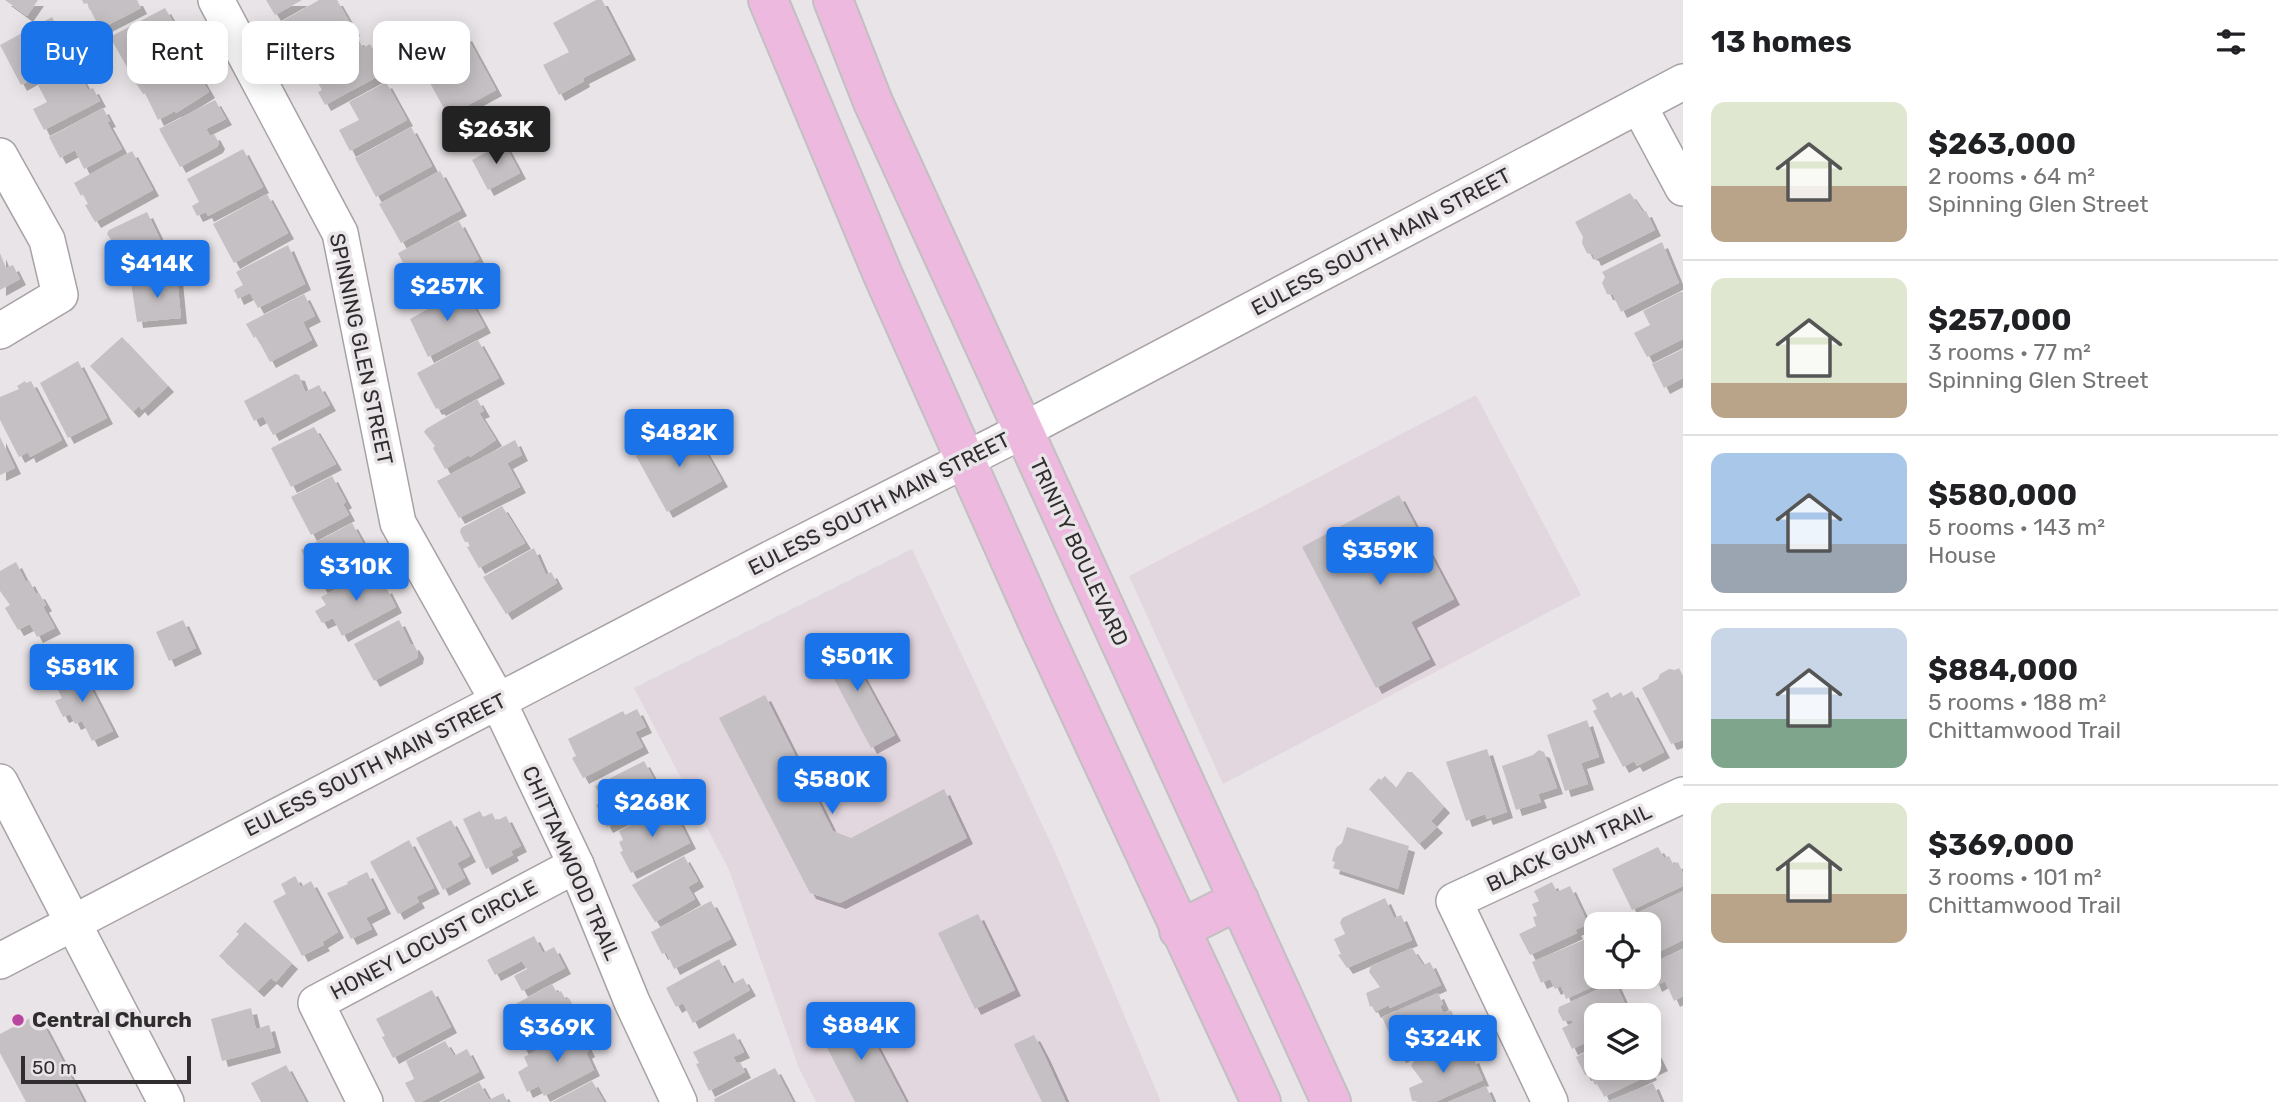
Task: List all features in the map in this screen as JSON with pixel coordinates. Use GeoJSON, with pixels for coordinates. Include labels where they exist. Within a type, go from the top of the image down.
{"type":"FeatureCollection","features":[{"type":"Feature","properties":{"kind":"main road"},"geometry":{"type":"LineString","coordinates":[[768,0],[883,275],[1039,625],[1261,1102]]}},
{"type":"Feature","properties":{"kind":"main road","name":"TRINITY BOULEVARD"},"geometry":{"type":"LineString","coordinates":[[832,0],[873,102],[1331,1102]]}},
{"type":"Feature","properties":{"kind":"main road"},"geometry":{"type":"LineString","coordinates":[[1179,930],[1239,900]]}},
{"type":"Feature","properties":{"kind":"street","name":"SPINNING GLEN STREET"},"geometry":{"type":"LineString","coordinates":[[215,0],[340,233],[398,523],[498,701]]}},
{"type":"Feature","properties":{"kind":"street","name":"EULESS SOUTH MAIN STREET"},"geometry":{"type":"LineString","coordinates":[[0,961],[1022,430],[1683,82]]}},
{"type":"Feature","properties":{"kind":"street"},"geometry":{"type":"LineString","coordinates":[[1639,106],[1683,188]]}},
{"type":"Feature","properties":{"kind":"street"},"geometry":{"type":"LineString","coordinates":[[0,156],[47,240],[60,295],[0,331]]}},
{"type":"Feature","properties":{"kind":"street","name":"CHITTAMWOOD TRAIL"},"geometry":{"type":"LineString","coordinates":[[498,701],[576,865],[632,1002],[679,1102]]}},
{"type":"Feature","properties":{"kind":"street"},"geometry":{"type":"LineString","coordinates":[[1,786],[166,1102]]}},
{"type":"Feature","properties":{"kind":"street","name":"BLACK GUM TRAIL"},"geometry":{"type":"LineString","coordinates":[[1550,1102],[1454,901],[1683,795]]}},
{"type":"Feature","properties":{"kind":"street","name":"HONEY LOCUST CIRCLE"},"geometry":{"type":"LineString","coordinates":[[365,1102],[316,1003],[576,865]]}},
{"type":"Feature","properties":{"kind":"shaded area"},"geometry":{"type":"Polygon","coordinates":[[[1476,395],[1581,595],[1223,784],[1129,576],[1476,395]]]}},
{"type":"Feature","properties":{"kind":"shaded area"},"geometry":{"type":"Polygon","coordinates":[[[912,549],[1056,854],[1161,1102],[816,1102],[799,1068],[729,870],[634,688],[912,549]]]}},
{"type":"Feature","properties":{"kind":"building"},"geometry":{"type":"Polygon","coordinates":[[[5,0],[38,0],[27,16],[5,0]]]}},
{"type":"Feature","properties":{"kind":"building"},"geometry":{"type":"Polygon","coordinates":[[[82,0],[137,0],[141,8],[113,22],[96,21],[87,3],[84,4],[82,0]]]}},
{"type":"Feature","properties":{"kind":"building"},"geometry":{"type":"Polygon","coordinates":[[[266,0],[302,0],[275,15],[266,0]]]}},
{"type":"Feature","properties":{"kind":"building"},"geometry":{"type":"Polygon","coordinates":[[[319,0],[337,0],[349,21],[282,21],[319,0]]]}},
{"type":"Feature","properties":{"kind":"building"},"geometry":{"type":"Polygon","coordinates":[[[596,0],[602,0],[630,54],[583,78],[584,81],[559,95],[543,65],[569,52],[553,23],[596,0]]]}},
{"type":"Feature","properties":{"kind":"building"},"geometry":{"type":"Polygon","coordinates":[[[165,8],[173,21],[140,21],[165,8]]]}},
{"type":"Feature","properties":{"kind":"building"},"geometry":{"type":"Polygon","coordinates":[[[127,28],[127,67],[113,42],[113,35],[127,28]]]}},
{"type":"Feature","properties":{"kind":"building"},"geometry":{"type":"Polygon","coordinates":[[[21,34],[21,85],[0,45],[21,34]]]}},
{"type":"Feature","properties":{"kind":"building"},"geometry":{"type":"Polygon","coordinates":[[[359,41],[363,48],[370,44],[373,49],[373,79],[325,105],[318,92],[322,90],[319,84],[359,84],[359,41]]]}},
{"type":"Feature","properties":{"kind":"building"},"geometry":{"type":"Polygon","coordinates":[[[470,42],[496,90],[448,116],[431,84],[470,84],[470,42]]]}},
{"type":"Feature","properties":{"kind":"building"},"geometry":{"type":"Polygon","coordinates":[[[85,84],[88,90],[93,88],[100,101],[44,130],[33,109],[47,102],[38,85],[85,84]]]}},
{"type":"Feature","properties":{"kind":"building"},"geometry":{"type":"Polygon","coordinates":[[[137,84],[204,84],[209,92],[176,113],[175,111],[158,120],[145,93],[143,94],[137,84]]]}},
{"type":"Feature","properties":{"kind":"building"},"geometry":{"type":"Polygon","coordinates":[[[387,84],[407,120],[350,151],[339,130],[359,120],[349,102],[387,84]]]}},
{"type":"Feature","properties":{"kind":"building"},"geometry":{"type":"Polygon","coordinates":[[[215,100],[226,119],[206,129],[210,136],[214,134],[219,143],[217,147],[180,167],[159,129],[215,100]]]}},
{"type":"Feature","properties":{"kind":"building"},"geometry":{"type":"Polygon","coordinates":[[[103,108],[110,121],[107,122],[122,149],[84,169],[75,150],[60,158],[49,137],[103,108]]]}},
{"type":"Feature","properties":{"kind":"building"},"geometry":{"type":"Polygon","coordinates":[[[411,127],[432,166],[376,197],[355,158],[411,127]]]}},
{"type":"Feature","properties":{"kind":"building"},"geometry":{"type":"Polygon","coordinates":[[[504,143],[520,173],[488,190],[472,160],[504,143]]]}},
{"type":"Feature","properties":{"kind":"building"},"geometry":{"type":"Polygon","coordinates":[[[243,149],[263,187],[208,216],[206,212],[197,216],[192,206],[199,202],[187,179],[243,149]]]}},
{"type":"Feature","properties":{"kind":"building"},"geometry":{"type":"Polygon","coordinates":[[[132,151],[153,190],[95,222],[85,205],[88,204],[83,194],[81,196],[74,183],[132,151]]]}},
{"type":"Feature","properties":{"kind":"building"},"geometry":{"type":"Polygon","coordinates":[[[440,171],[461,210],[401,243],[379,204],[440,171]]]}},
{"type":"Feature","properties":{"kind":"building"},"geometry":{"type":"Polygon","coordinates":[[[1630,193],[1643,212],[1646,211],[1655,230],[1595,260],[1593,255],[1587,253],[1575,222],[1630,193]]]}},
{"type":"Feature","properties":{"kind":"building"},"geometry":{"type":"Polygon","coordinates":[[[267,194],[288,233],[234,263],[213,224],[267,194]]]}},
{"type":"Feature","properties":{"kind":"building"},"geometry":{"type":"Polygon","coordinates":[[[147,212],[166,252],[124,272],[114,250],[117,249],[107,234],[109,230],[147,212]]]}},
{"type":"Feature","properties":{"kind":"building"},"geometry":{"type":"Polygon","coordinates":[[[459,221],[479,259],[418,292],[398,253],[459,221]]]}},
{"type":"Feature","properties":{"kind":"building"},"geometry":{"type":"Polygon","coordinates":[[[1662,242],[1679,283],[1621,312],[1613,295],[1607,294],[1602,283],[1605,277],[1602,272],[1662,242]]]}},
{"type":"Feature","properties":{"kind":"building"},"geometry":{"type":"Polygon","coordinates":[[[288,245],[305,284],[258,308],[250,293],[238,299],[234,290],[243,285],[236,272],[288,245]]]}},
{"type":"Feature","properties":{"kind":"building"},"geometry":{"type":"Polygon","coordinates":[[[0,253],[6,268],[13,265],[20,279],[0,290],[0,253]]]}},
{"type":"Feature","properties":{"kind":"building"},"geometry":{"type":"Polygon","coordinates":[[[177,277],[181,318],[137,322],[131,282],[177,277]]]}},
{"type":"Feature","properties":{"kind":"building"},"geometry":{"type":"Polygon","coordinates":[[[464,289],[485,327],[428,357],[410,319],[464,289]]]}},
{"type":"Feature","properties":{"kind":"building"},"geometry":{"type":"Polygon","coordinates":[[[1683,292],[1683,339],[1647,357],[1634,333],[1650,325],[1643,311],[1683,292]]]}},
{"type":"Feature","properties":{"kind":"building"},"geometry":{"type":"Polygon","coordinates":[[[304,294],[315,316],[303,322],[312,340],[270,362],[246,324],[304,294]]]}},
{"type":"Feature","properties":{"kind":"building"},"geometry":{"type":"Polygon","coordinates":[[[122,337],[168,386],[142,410],[139,406],[133,412],[90,366],[122,337]]]}},
{"type":"Feature","properties":{"kind":"building"},"geometry":{"type":"Polygon","coordinates":[[[478,340],[499,378],[440,410],[436,409],[417,373],[478,340]]]}},
{"type":"Feature","properties":{"kind":"building"},"geometry":{"type":"Polygon","coordinates":[[[1683,349],[1683,378],[1664,388],[1652,364],[1683,349]]]}},
{"type":"Feature","properties":{"kind":"building"},"geometry":{"type":"Polygon","coordinates":[[[78,361],[107,418],[68,438],[40,383],[78,361]]]}},
{"type":"Feature","properties":{"kind":"building"},"geometry":{"type":"Polygon","coordinates":[[[295,374],[299,375],[305,392],[319,385],[330,405],[273,435],[263,416],[254,421],[244,401],[295,374]]]}},
{"type":"Feature","properties":{"kind":"building"},"geometry":{"type":"Polygon","coordinates":[[[31,381],[62,440],[30,457],[28,452],[19,457],[0,420],[0,397],[19,389],[17,386],[31,381]]]}},
{"type":"Feature","properties":{"kind":"building"},"geometry":{"type":"Polygon","coordinates":[[[477,399],[484,411],[479,413],[496,440],[445,469],[433,448],[435,446],[424,432],[477,399]]]}},
{"type":"Feature","properties":{"kind":"building"},"geometry":{"type":"Polygon","coordinates":[[[691,426],[722,481],[667,512],[636,456],[691,426]]]}},
{"type":"Feature","properties":{"kind":"building"},"geometry":{"type":"Polygon","coordinates":[[[314,427],[336,464],[291,487],[271,448],[314,427]]]}},
{"type":"Feature","properties":{"kind":"building"},"geometry":{"type":"Polygon","coordinates":[[[0,437],[15,468],[0,475],[0,437]]]}},
{"type":"Feature","properties":{"kind":"building"},"geometry":{"type":"Polygon","coordinates":[[[515,440],[522,455],[507,463],[520,487],[459,518],[437,481],[515,440]]]}},
{"type":"Feature","properties":{"kind":"building"},"geometry":{"type":"Polygon","coordinates":[[[332,476],[346,502],[343,504],[349,515],[311,535],[291,497],[332,476]]]}},
{"type":"Feature","properties":{"kind":"building"},"geometry":{"type":"Polygon","coordinates":[[[1399,495],[1454,599],[1411,622],[1430,659],[1376,688],[1302,547],[1399,495]]]}},
{"type":"Feature","properties":{"kind":"building"},"geometry":{"type":"Polygon","coordinates":[[[502,506],[525,543],[479,568],[467,547],[470,546],[468,542],[465,542],[460,532],[461,528],[502,506]]]}},
{"type":"Feature","properties":{"kind":"building"},"geometry":{"type":"Polygon","coordinates":[[[352,523],[363,543],[348,551],[358,569],[322,588],[301,550],[352,523]]]}},
{"type":"Feature","properties":{"kind":"building"},"geometry":{"type":"Polygon","coordinates":[[[534,548],[546,575],[551,572],[557,583],[506,614],[483,577],[534,548]]]}},
{"type":"Feature","properties":{"kind":"building"},"geometry":{"type":"Polygon","coordinates":[[[16,562],[26,582],[29,580],[36,594],[39,593],[46,605],[43,607],[55,628],[37,637],[30,624],[18,630],[5,608],[10,605],[0,591],[0,571],[16,562]]]}},
{"type":"Feature","properties":{"kind":"building"},"geometry":{"type":"Polygon","coordinates":[[[373,570],[379,573],[383,589],[386,587],[396,607],[342,636],[333,618],[322,623],[315,611],[326,605],[321,597],[373,570]]]}},
{"type":"Feature","properties":{"kind":"building"},"geometry":{"type":"Polygon","coordinates":[[[183,620],[196,648],[169,661],[156,632],[183,620]]]}},
{"type":"Feature","properties":{"kind":"building"},"geometry":{"type":"Polygon","coordinates":[[[399,620],[411,645],[413,644],[418,652],[417,658],[374,681],[354,644],[399,620]]]}},
{"type":"Feature","properties":{"kind":"building"},"geometry":{"type":"Polygon","coordinates":[[[842,638],[895,735],[871,748],[819,651],[842,638]]]}},
{"type":"Feature","properties":{"kind":"building"},"geometry":{"type":"Polygon","coordinates":[[[79,665],[113,731],[92,741],[82,721],[75,724],[70,714],[63,717],[55,701],[62,698],[55,684],[66,678],[63,673],[79,665]]]}},
{"type":"Feature","properties":{"kind":"building"},"geometry":{"type":"Polygon","coordinates":[[[1679,668],[1683,676],[1683,740],[1671,744],[1642,688],[1669,669],[1679,668]]]}},
{"type":"Feature","properties":{"kind":"building"},"geometry":{"type":"Polygon","coordinates":[[[1632,691],[1664,752],[1637,766],[1634,761],[1623,767],[1593,711],[1597,709],[1592,700],[1608,692],[1611,698],[1621,692],[1623,696],[1632,691]]]}},
{"type":"Feature","properties":{"kind":"building"},"geometry":{"type":"Polygon","coordinates":[[[765,695],[833,831],[851,838],[944,789],[967,838],[840,903],[810,893],[719,718],[765,695]]]}},
{"type":"Feature","properties":{"kind":"building"},"geometry":{"type":"Polygon","coordinates":[[[637,709],[646,727],[635,732],[643,747],[583,778],[572,758],[576,756],[568,739],[623,711],[625,715],[637,709]]]}},
{"type":"Feature","properties":{"kind":"building"},"geometry":{"type":"Polygon","coordinates":[[[1587,720],[1599,757],[1581,763],[1588,784],[1565,791],[1547,735],[1587,720]]]}},
{"type":"Feature","properties":{"kind":"building"},"geometry":{"type":"Polygon","coordinates":[[[1487,749],[1507,812],[1487,819],[1485,814],[1466,821],[1446,762],[1487,749]]]}},
{"type":"Feature","properties":{"kind":"building"},"geometry":{"type":"Polygon","coordinates":[[[1539,750],[1544,752],[1557,788],[1538,794],[1541,802],[1516,810],[1502,766],[1533,755],[1539,750]]]}},
{"type":"Feature","properties":{"kind":"building"},"geometry":{"type":"Polygon","coordinates":[[[644,761],[664,798],[607,827],[596,805],[603,801],[595,786],[644,761]]]}},
{"type":"Feature","properties":{"kind":"building"},"geometry":{"type":"Polygon","coordinates":[[[1407,772],[1412,772],[1444,807],[1431,821],[1437,827],[1419,844],[1369,789],[1379,778],[1381,780],[1385,776],[1396,788],[1407,772]]]}},
{"type":"Feature","properties":{"kind":"building"},"geometry":{"type":"Polygon","coordinates":[[[671,805],[690,843],[631,873],[620,852],[623,851],[619,842],[623,840],[619,831],[671,805]]]}},
{"type":"Feature","properties":{"kind":"building"},"geometry":{"type":"Polygon","coordinates":[[[480,811],[483,817],[492,813],[496,821],[506,816],[521,846],[511,851],[513,855],[486,869],[463,819],[480,811]]]}},
{"type":"Feature","properties":{"kind":"building"},"geometry":{"type":"Polygon","coordinates":[[[451,820],[470,856],[457,863],[465,878],[443,890],[416,838],[451,820]]]}},
{"type":"Feature","properties":{"kind":"building"},"geometry":{"type":"Polygon","coordinates":[[[1347,827],[1409,846],[1398,889],[1333,868],[1336,848],[1342,843],[1347,827]]]}},
{"type":"Feature","properties":{"kind":"building"},"geometry":{"type":"Polygon","coordinates":[[[409,840],[434,888],[416,897],[419,902],[398,914],[370,862],[409,840]]]}},
{"type":"Feature","properties":{"kind":"building"},"geometry":{"type":"Polygon","coordinates":[[[1658,847],[1664,858],[1669,856],[1673,864],[1678,862],[1683,873],[1683,886],[1632,910],[1612,869],[1658,847]]]}},
{"type":"Feature","properties":{"kind":"building"},"geometry":{"type":"Polygon","coordinates":[[[684,856],[698,881],[688,887],[695,899],[655,922],[632,885],[684,856]]]}},
{"type":"Feature","properties":{"kind":"building"},"geometry":{"type":"Polygon","coordinates":[[[367,872],[385,908],[366,918],[372,929],[351,939],[327,893],[367,872]]]}},
{"type":"Feature","properties":{"kind":"building"},"geometry":{"type":"Polygon","coordinates":[[[295,876],[301,887],[311,881],[338,932],[322,942],[324,945],[302,956],[273,901],[286,894],[281,884],[295,876]]]}},
{"type":"Feature","properties":{"kind":"building"},"geometry":{"type":"Polygon","coordinates":[[[1552,882],[1557,892],[1570,886],[1584,916],[1584,926],[1575,930],[1577,933],[1530,955],[1519,934],[1536,926],[1533,917],[1537,916],[1532,904],[1539,901],[1534,891],[1552,882]]]}},
{"type":"Feature","properties":{"kind":"building"},"geometry":{"type":"Polygon","coordinates":[[[1683,891],[1683,940],[1661,951],[1661,912],[1639,912],[1683,891]]]}},
{"type":"Feature","properties":{"kind":"building"},"geometry":{"type":"Polygon","coordinates":[[[1385,898],[1394,918],[1401,915],[1412,940],[1347,968],[1338,955],[1341,954],[1334,939],[1345,934],[1340,923],[1342,918],[1385,898]]]}},
{"type":"Feature","properties":{"kind":"building"},"geometry":{"type":"Polygon","coordinates":[[[711,901],[731,939],[674,969],[666,952],[662,954],[651,932],[711,901]]]}},
{"type":"Feature","properties":{"kind":"building"},"geometry":{"type":"Polygon","coordinates":[[[978,914],[1015,990],[975,1009],[938,933],[978,914]]]}},
{"type":"Feature","properties":{"kind":"building"},"geometry":{"type":"Polygon","coordinates":[[[245,922],[292,963],[276,982],[271,978],[258,991],[219,956],[239,934],[236,932],[245,922]]]}},
{"type":"Feature","properties":{"kind":"building"},"geometry":{"type":"Polygon","coordinates":[[[534,936],[543,953],[554,947],[565,968],[522,991],[514,976],[527,969],[522,961],[495,975],[487,960],[534,936]]]}},
{"type":"Feature","properties":{"kind":"building"},"geometry":{"type":"Polygon","coordinates":[[[1584,940],[1584,989],[1587,989],[1566,999],[1561,986],[1555,989],[1550,979],[1541,983],[1532,962],[1584,940]]]}},
{"type":"Feature","properties":{"kind":"building"},"geometry":{"type":"Polygon","coordinates":[[[1412,948],[1423,965],[1430,962],[1441,985],[1375,1012],[1372,1006],[1370,1007],[1366,993],[1380,987],[1369,972],[1371,966],[1412,948]]]}},
{"type":"Feature","properties":{"kind":"building"},"geometry":{"type":"Polygon","coordinates":[[[1683,949],[1683,996],[1674,1001],[1665,981],[1661,983],[1661,959],[1683,949]]]}},
{"type":"Feature","properties":{"kind":"building"},"geometry":{"type":"Polygon","coordinates":[[[719,959],[732,984],[743,978],[750,990],[693,1023],[683,1003],[676,1007],[666,988],[719,959]]]}},
{"type":"Feature","properties":{"kind":"building"},"geometry":{"type":"Polygon","coordinates":[[[552,984],[557,993],[561,991],[566,1000],[569,998],[580,1019],[523,1049],[503,1011],[552,984]]]}},
{"type":"Feature","properties":{"kind":"building"},"geometry":{"type":"Polygon","coordinates":[[[1599,989],[1618,989],[1625,1003],[1584,1003],[1584,1044],[1572,1049],[1562,1028],[1573,1023],[1572,1020],[1563,1021],[1559,1007],[1599,989]]]}},
{"type":"Feature","properties":{"kind":"building"},"geometry":{"type":"Polygon","coordinates":[[[432,990],[451,1027],[393,1058],[376,1019],[432,990]]]}},
{"type":"Feature","properties":{"kind":"building"},"geometry":{"type":"Polygon","coordinates":[[[1438,993],[1443,1004],[1440,1006],[1443,1013],[1451,1010],[1460,1030],[1400,1057],[1382,1017],[1438,993]]]}},
{"type":"Feature","properties":{"kind":"building"},"geometry":{"type":"Polygon","coordinates":[[[251,1008],[256,1029],[269,1025],[275,1047],[222,1061],[211,1019],[251,1008]]]}},
{"type":"Feature","properties":{"kind":"building"},"geometry":{"type":"Polygon","coordinates":[[[859,1012],[906,1102],[855,1102],[819,1032],[859,1012]]]}},
{"type":"Feature","properties":{"kind":"building"},"geometry":{"type":"Polygon","coordinates":[[[38,1014],[84,1102],[26,1102],[0,1053],[0,1034],[38,1014]]]}},
{"type":"Feature","properties":{"kind":"building"},"geometry":{"type":"Polygon","coordinates":[[[578,1029],[589,1051],[586,1053],[594,1070],[544,1096],[539,1086],[527,1092],[518,1072],[528,1066],[524,1057],[578,1029]]]}},
{"type":"Feature","properties":{"kind":"building"},"geometry":{"type":"Polygon","coordinates":[[[734,1033],[744,1052],[733,1057],[736,1062],[740,1062],[745,1072],[709,1091],[693,1052],[734,1033]]]}},
{"type":"Feature","properties":{"kind":"building"},"geometry":{"type":"Polygon","coordinates":[[[1034,1035],[1066,1102],[1042,1102],[1015,1047],[1014,1044],[1034,1035]]]}},
{"type":"Feature","properties":{"kind":"building"},"geometry":{"type":"Polygon","coordinates":[[[445,1041],[454,1056],[467,1049],[479,1072],[421,1102],[415,1102],[405,1083],[414,1079],[406,1061],[445,1041]]]}},
{"type":"Feature","properties":{"kind":"building"},"geometry":{"type":"Polygon","coordinates":[[[1451,1044],[1456,1056],[1462,1053],[1464,1061],[1473,1057],[1483,1080],[1435,1102],[1412,1101],[1409,1088],[1423,1082],[1411,1066],[1414,1061],[1451,1044]]]}},
{"type":"Feature","properties":{"kind":"building"},"geometry":{"type":"Polygon","coordinates":[[[1584,1053],[1584,1073],[1576,1057],[1584,1053]]]}},
{"type":"Feature","properties":{"kind":"building"},"geometry":{"type":"Polygon","coordinates":[[[286,1065],[306,1102],[261,1102],[251,1083],[286,1065]]]}},
{"type":"Feature","properties":{"kind":"building"},"geometry":{"type":"Polygon","coordinates":[[[775,1068],[793,1102],[715,1102],[714,1099],[775,1068]]]}},
{"type":"Feature","properties":{"kind":"building"},"geometry":{"type":"Polygon","coordinates":[[[1592,1080],[1639,1080],[1604,1097],[1598,1083],[1595,1085],[1592,1080]]]}},
{"type":"Feature","properties":{"kind":"building"},"geometry":{"type":"Polygon","coordinates":[[[592,1081],[604,1102],[552,1102],[592,1081]]]}},
{"type":"Feature","properties":{"kind":"building"},"geometry":{"type":"Polygon","coordinates":[[[479,1082],[489,1100],[503,1093],[508,1102],[441,1102],[479,1082]]]}},
{"type":"Feature","properties":{"kind":"building"},"geometry":{"type":"Polygon","coordinates":[[[1653,1083],[1661,1102],[1606,1102],[1653,1083]]]}},
{"type":"Feature","properties":{"kind":"building"},"geometry":{"type":"Polygon","coordinates":[[[1486,1086],[1493,1102],[1448,1102],[1486,1086]]]}},
{"type":"Feature","properties":{"kind":"place","name":"Central Church"},"geometry":{"type":"Point","coordinates":[18,1020]}}]}
